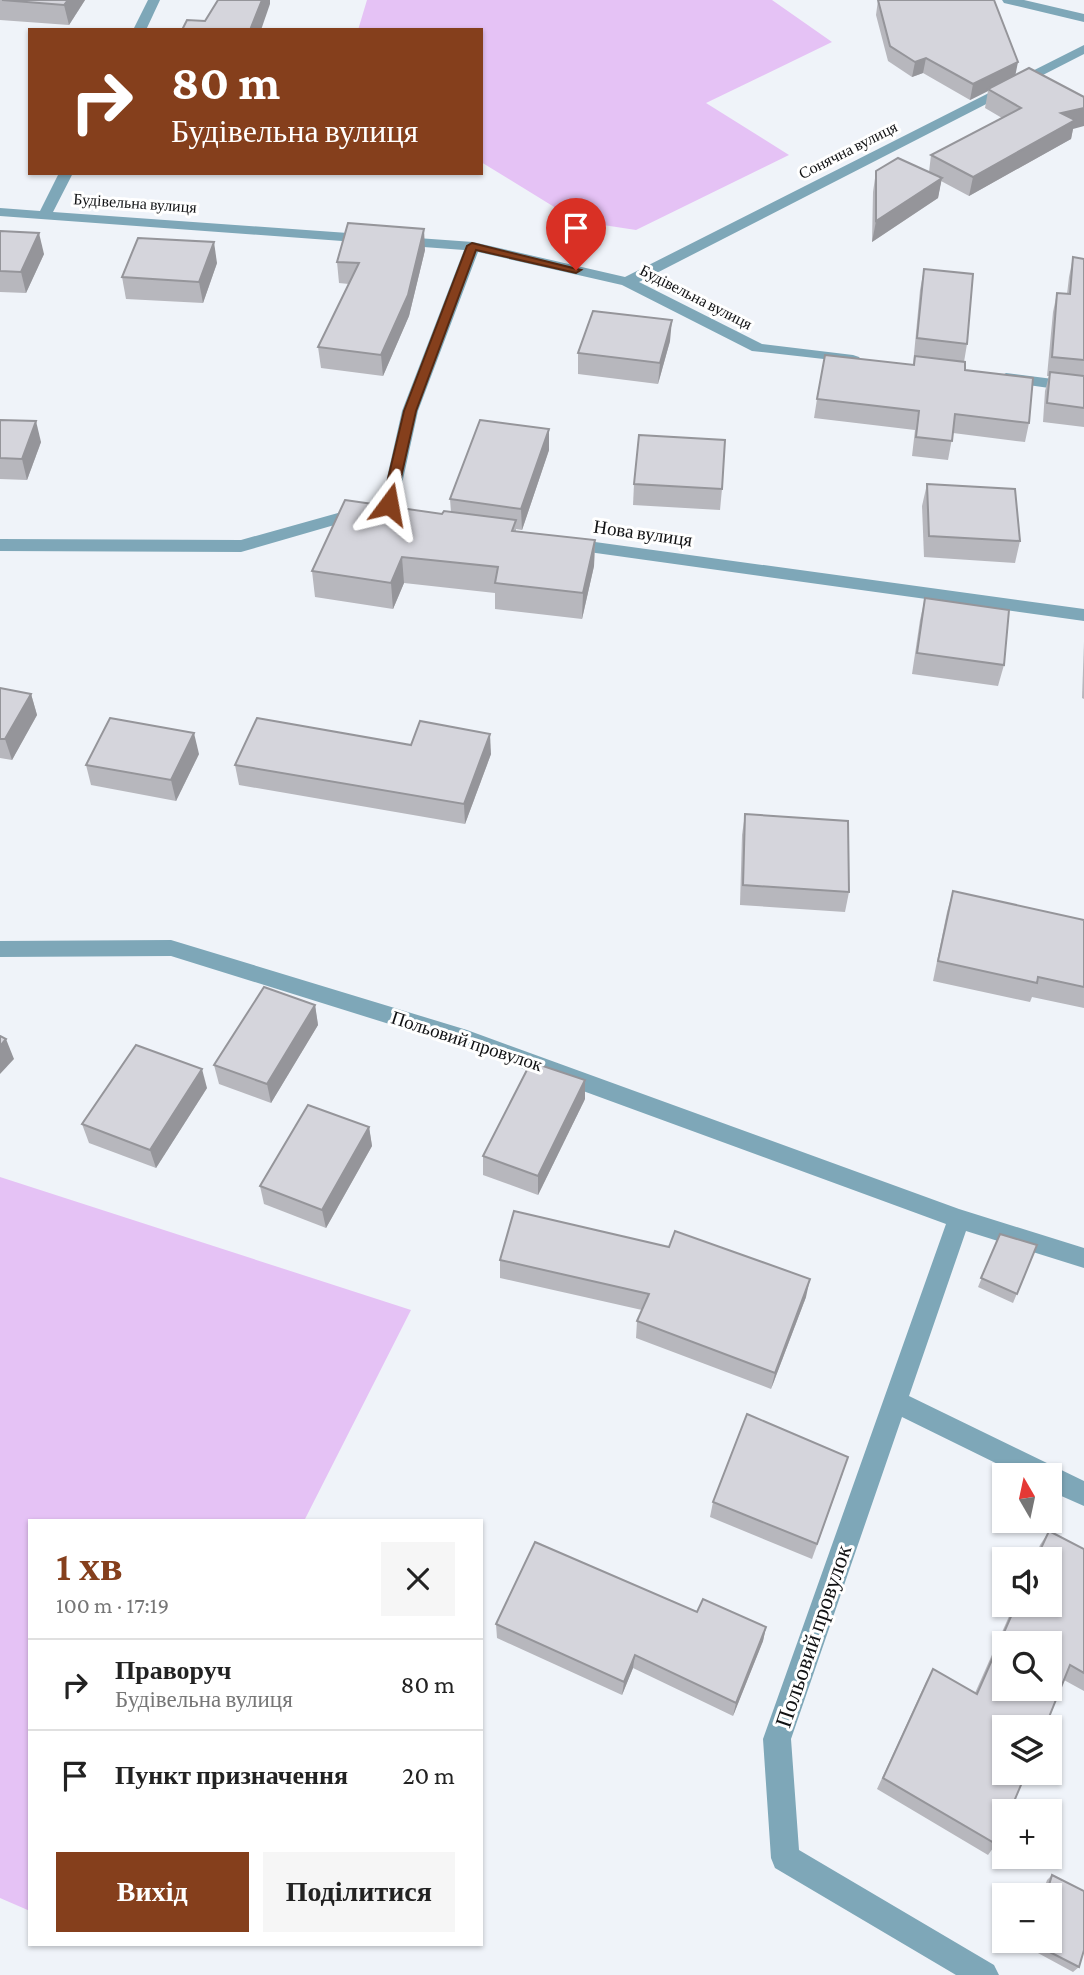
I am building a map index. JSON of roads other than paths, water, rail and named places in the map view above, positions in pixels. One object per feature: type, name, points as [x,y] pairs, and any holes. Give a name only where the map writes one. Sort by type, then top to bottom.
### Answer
[{"type":"street","points":[[140,28],[154,0]]},
{"type":"street","points":[[1009,0],[1084,18]]},
{"type":"street","name":"Сонячна вулиця","points":[[627,282],[1084,49]]},
{"type":"street","points":[[45,214],[65,175]]},
{"type":"street","name":"Будівельна вулиця","points":[[0,212],[472,246],[627,282],[758,348],[867,362]]},
{"type":"street","points":[[389,504],[410,411],[472,246]]},
{"type":"street","points":[[989,376],[1084,388]]},
{"type":"street","points":[[389,504],[414,524],[428,526]]},
{"type":"street","points":[[0,545],[241,546],[389,504]]},
{"type":"street","name":"Нова вулиця","points":[[552,542],[1084,615]]},
{"type":"street","name":"Польовий провулок","points":[[0,949],[171,948],[467,1039],[959,1219],[1084,1258]]},
{"type":"street","name":"Польовий провулок","points":[[959,1219],[777,1739],[785,1858],[984,1975]]},
{"type":"street","points":[[895,1401],[1021,1463]]},
{"type":"street","points":[[1062,1484],[1084,1494]]}]
